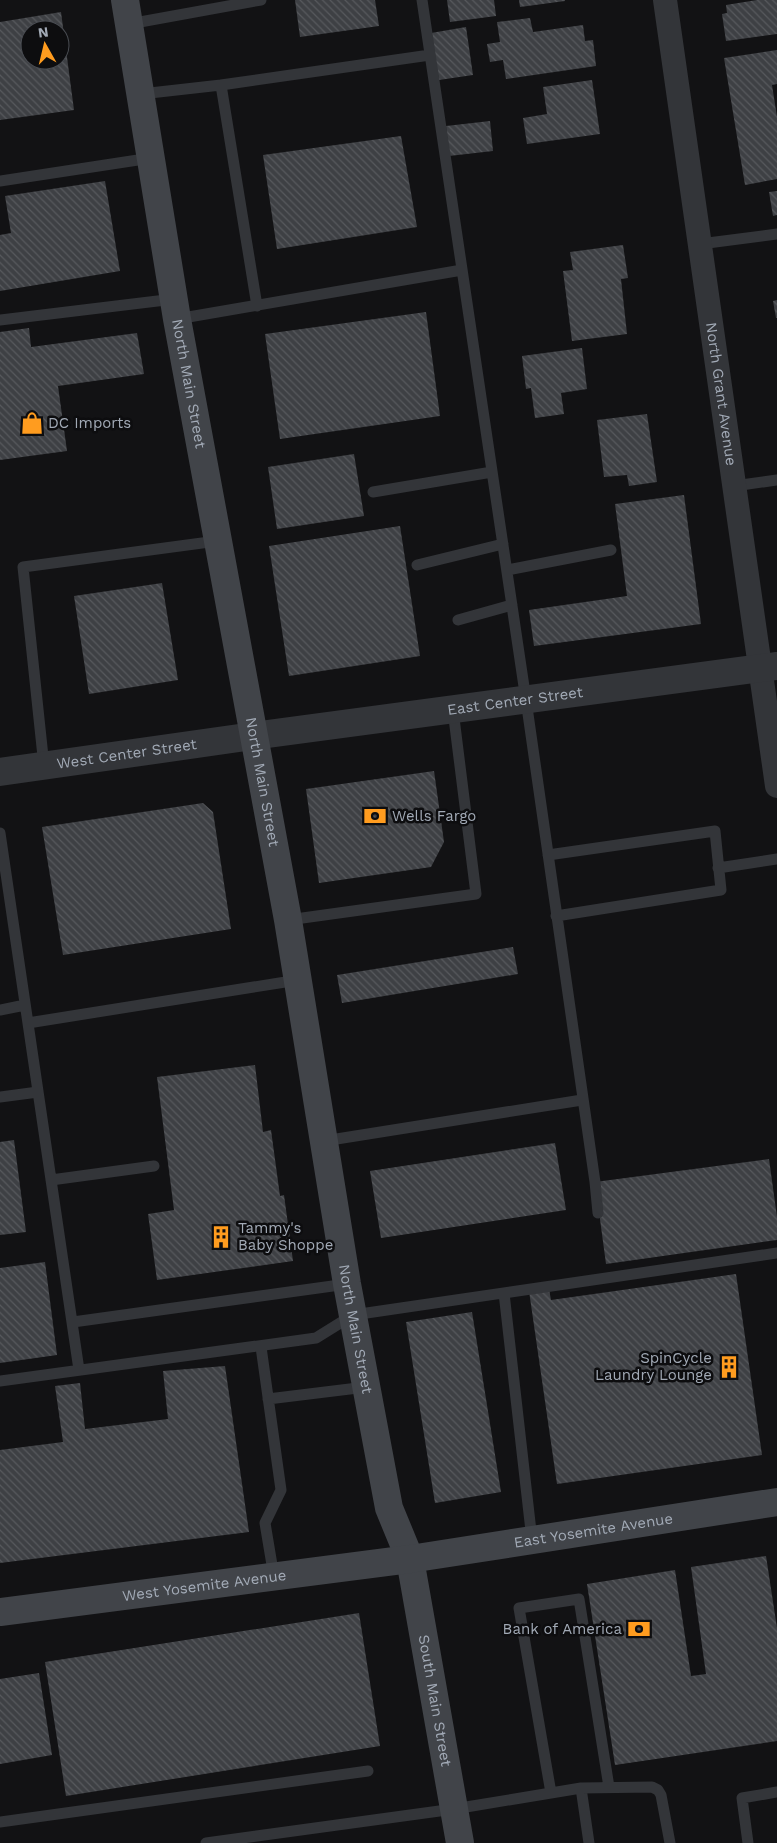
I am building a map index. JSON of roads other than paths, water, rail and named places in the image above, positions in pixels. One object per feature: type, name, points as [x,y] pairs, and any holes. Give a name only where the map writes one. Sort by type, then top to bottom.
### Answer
[{"type":"main road","name":"North Main Street","points":[[127,12],[142,94],[175,309],[288,920],[346,1284],[388,1508],[410,1559]]},
{"type":"main road","name":"East Yosemite Avenue","points":[[410,1559],[777,1502]]},
{"type":"main road","name":"West Yosemite Avenue","points":[[0,1612],[410,1559]]},
{"type":"main road","name":"South Main Street","points":[[410,1559],[460,1843]]},
{"type":"street","name":"North Grant Avenue","points":[[665,0],[734,486],[769,667],[777,786]]},
{"type":"street","name":"East Center Street","points":[[253,736],[769,667]]},
{"type":"street","name":"West Center Street","points":[[0,772],[253,736]]},
{"type":"lane","points":[[127,12],[261,0]]},
{"type":"lane","points":[[422,0],[526,700],[598,1213]]},
{"type":"lane","points":[[142,94],[220,85],[430,55]]},
{"type":"lane","points":[[220,85],[257,306]]},
{"type":"lane","points":[[0,181],[152,158]]},
{"type":"lane","points":[[700,244],[777,234]]},
{"type":"lane","points":[[0,320],[257,306],[462,270]]},
{"type":"lane","points":[[373,492],[492,472]]},
{"type":"lane","points":[[734,486],[777,480]]},
{"type":"lane","points":[[44,766],[23,567],[217,541]]},
{"type":"lane","points":[[417,566],[503,544]]},
{"type":"lane","points":[[507,570],[611,550]]},
{"type":"lane","points":[[458,620],[512,605]]},
{"type":"lane","points":[[288,920],[476,894],[453,710]]},
{"type":"lane","points":[[548,855],[715,831],[720,890],[556,916]]},
{"type":"lane","points":[[0,833],[79,1370]]},
{"type":"lane","points":[[718,868],[777,859]]},
{"type":"lane","points":[[28,1023],[298,980]]},
{"type":"lane","points":[[0,1010],[25,1005]]},
{"type":"lane","points":[[0,1098],[38,1092]]},
{"type":"lane","points":[[324,1141],[582,1100]]},
{"type":"lane","points":[[51,1180],[154,1166]]},
{"type":"lane","points":[[0,1381],[261,1347],[316,1338],[352,1315],[777,1253]]},
{"type":"lane","points":[[72,1322],[346,1284]]},
{"type":"lane","points":[[504,1293],[532,1540]]},
{"type":"lane","points":[[261,1347],[281,1490],[265,1523],[274,1578]]},
{"type":"lane","points":[[268,1399],[366,1387]]},
{"type":"lane","points":[[550,1793],[520,1608],[579,1599],[609,1787]]},
{"type":"lane","points":[[0,1822],[368,1771]]},
{"type":"lane","points":[[206,1843],[454,1809],[581,1788],[609,1787],[652,1787],[658,1790],[663,1802],[670,1843]]},
{"type":"lane","points":[[581,1788],[589,1843]]},
{"type":"lane","points":[[748,1843],[742,1798],[777,1792]]},
{"type":"place","name":"DC Imports","points":[[32,423]]},
{"type":"place","name":"Wells Fargo","points":[[375,816]]},
{"type":"place","name":"Tammy's Baby Shoppe","points":[[221,1237]]},
{"type":"place","name":"SpinCycle Laundry Lounge","points":[[729,1367]]},
{"type":"place","name":"Bank of America","points":[[639,1629]]}]
